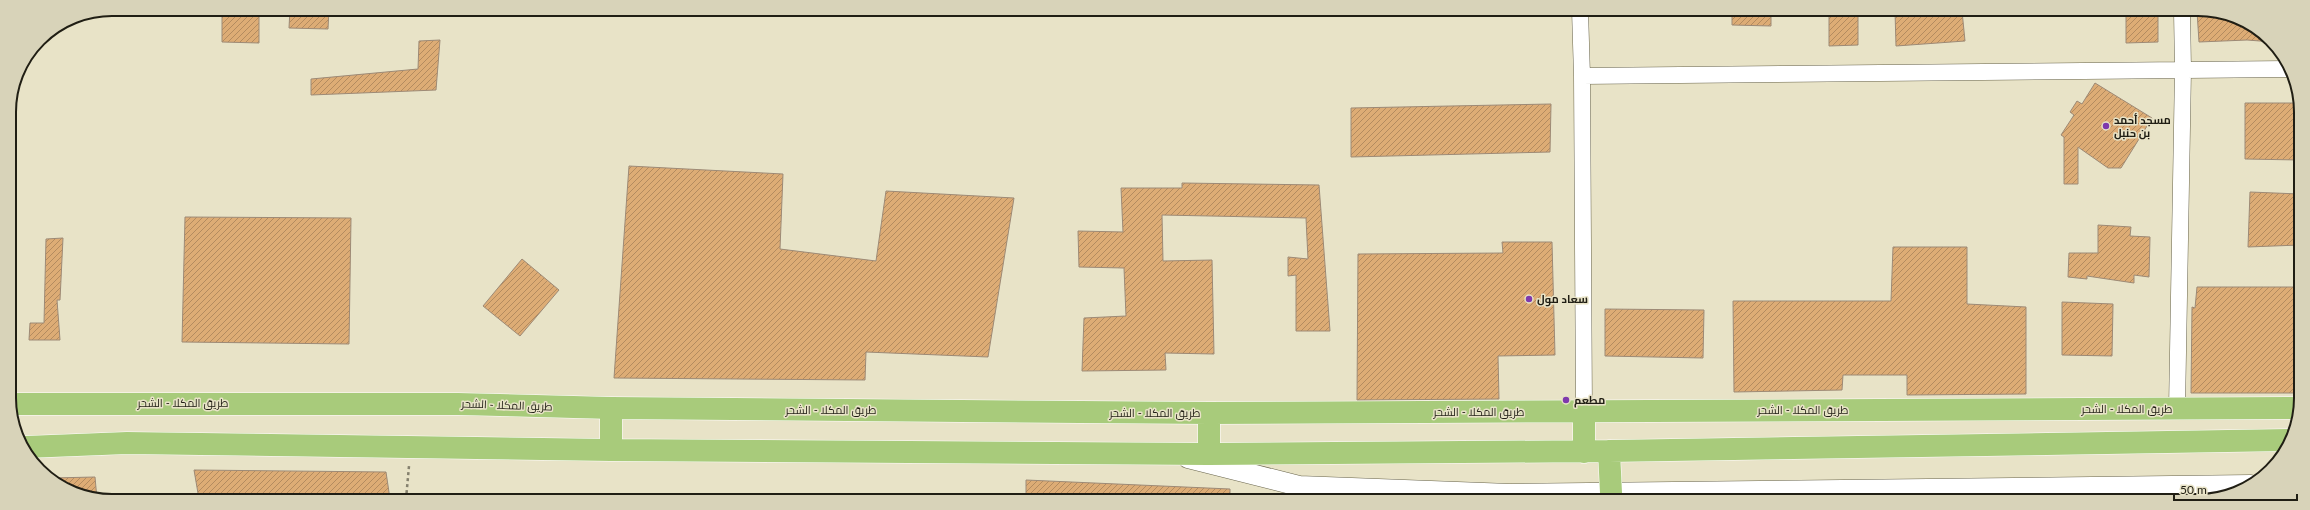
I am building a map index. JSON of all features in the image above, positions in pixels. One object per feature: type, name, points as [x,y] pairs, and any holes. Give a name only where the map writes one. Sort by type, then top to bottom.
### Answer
[{"type":"highway","name":"طريق المكلا - الشحر","points":[[16,404],[458,404],[611,408],[1209,413],[2293,408]]},
{"type":"highway","points":[[611,408],[611,450]]},
{"type":"highway","points":[[1584,412],[1584,452]]},
{"type":"highway","points":[[1208,454],[1209,413]]},
{"type":"highway","points":[[30,447],[127,443],[611,450],[1208,454],[1584,452],[2284,440]]},
{"type":"highway","points":[[1609,451],[1611,493]]},
{"type":"street","points":[[1580,16],[1582,76],[1584,412]]},
{"type":"street","points":[[2177,409],[2183,70],[2182,16]]},
{"type":"street","points":[[1582,76],[2283,68]]},
{"type":"street","points":[[1171,454],[1300,486],[1510,494],[2238,485]]},
{"type":"path","points":[[406,494],[411,447]]},
{"type":"building","points":[[222,16],[259,16],[259,43],[222,42]]},
{"type":"building","points":[[290,16],[329,16],[328,29],[289,28]]},
{"type":"building","points":[[1732,16],[1771,16],[1771,26],[1732,25]]},
{"type":"building","points":[[1829,16],[1858,16],[1858,45],[1829,46]]},
{"type":"building","points":[[1895,16],[1962,16],[1965,41],[1896,46]]},
{"type":"building","points":[[2126,16],[2158,16],[2158,42],[2126,43]]},
{"type":"building","points":[[2197,16],[2223,19],[2235,23],[2263,41],[2247,40],[2199,42]]},
{"type":"building","points":[[440,40],[436,90],[311,95],[311,79],[418,69],[419,41]]},
{"type":"building","name":"مسجد أحمد بن حنبل","points":[[2095,83],[2152,118],[2121,168],[2108,168],[2078,147],[2078,184],[2064,184],[2064,137],[2061,135],[2074,115],[2070,112],[2077,101],[2082,104]]},
{"type":"building","points":[[2245,103],[2294,103],[2294,160],[2245,159]]},
{"type":"building","points":[[1551,104],[1550,152],[1351,157],[1351,108]]},
{"type":"building","points":[[629,166],[783,174],[780,249],[876,261],[886,191],[1014,198],[988,357],[866,352],[865,380],[614,378]]},
{"type":"building","points":[[1182,183],[1319,185],[1330,331],[1296,331],[1296,275],[1288,276],[1288,257],[1308,259],[1306,218],[1162,215],[1163,261],[1212,260],[1214,354],[1165,353],[1166,370],[1082,371],[1084,318],[1126,316],[1124,268],[1079,267],[1078,231],[1123,232],[1121,188],[1182,188]]},
{"type":"building","points":[[2250,192],[2294,194],[2294,245],[2248,247]]},
{"type":"building","points":[[185,217],[351,218],[349,344],[182,342]]},
{"type":"building","points":[[2098,225],[2131,227],[2130,236],[2150,237],[2149,277],[2134,275],[2134,283],[2087,276],[2087,279],[2068,277],[2069,253],[2098,253]]},
{"type":"building","points":[[63,238],[60,300],[57,300],[60,340],[29,340],[30,323],[44,323],[46,239]]},
{"type":"building","points":[[1502,242],[1552,242],[1555,355],[1498,356],[1499,399],[1357,400],[1358,254],[1503,253]]},
{"type":"building","points":[[1893,247],[1967,247],[1967,304],[2026,307],[2026,394],[1907,395],[1907,375],[1843,375],[1842,390],[1734,392],[1733,301],[1891,301]]},
{"type":"building","points":[[522,259],[559,290],[520,336],[483,306]]},
{"type":"building","points":[[2197,287],[2294,287],[2294,393],[2191,393],[2192,307],[2195,308]]},
{"type":"building","points":[[2062,302],[2113,304],[2112,356],[2062,355]]},
{"type":"building","points":[[1605,309],[1704,310],[1703,358],[1605,356]]},
{"type":"building","points":[[194,470],[386,472],[389,494],[198,494]]},
{"type":"building","points":[[95,477],[96,493],[81,489],[59,478]]},
{"type":"building","points":[[1026,480],[1230,489],[1230,494],[1026,494]]},
{"type":"place","name":"مسجد أحمد بن حنبل","points":[[2106,126]]},
{"type":"place","name":"سعاد مول","points":[[1529,299]]},
{"type":"place","name":"مطعم","points":[[1566,400]]}]
